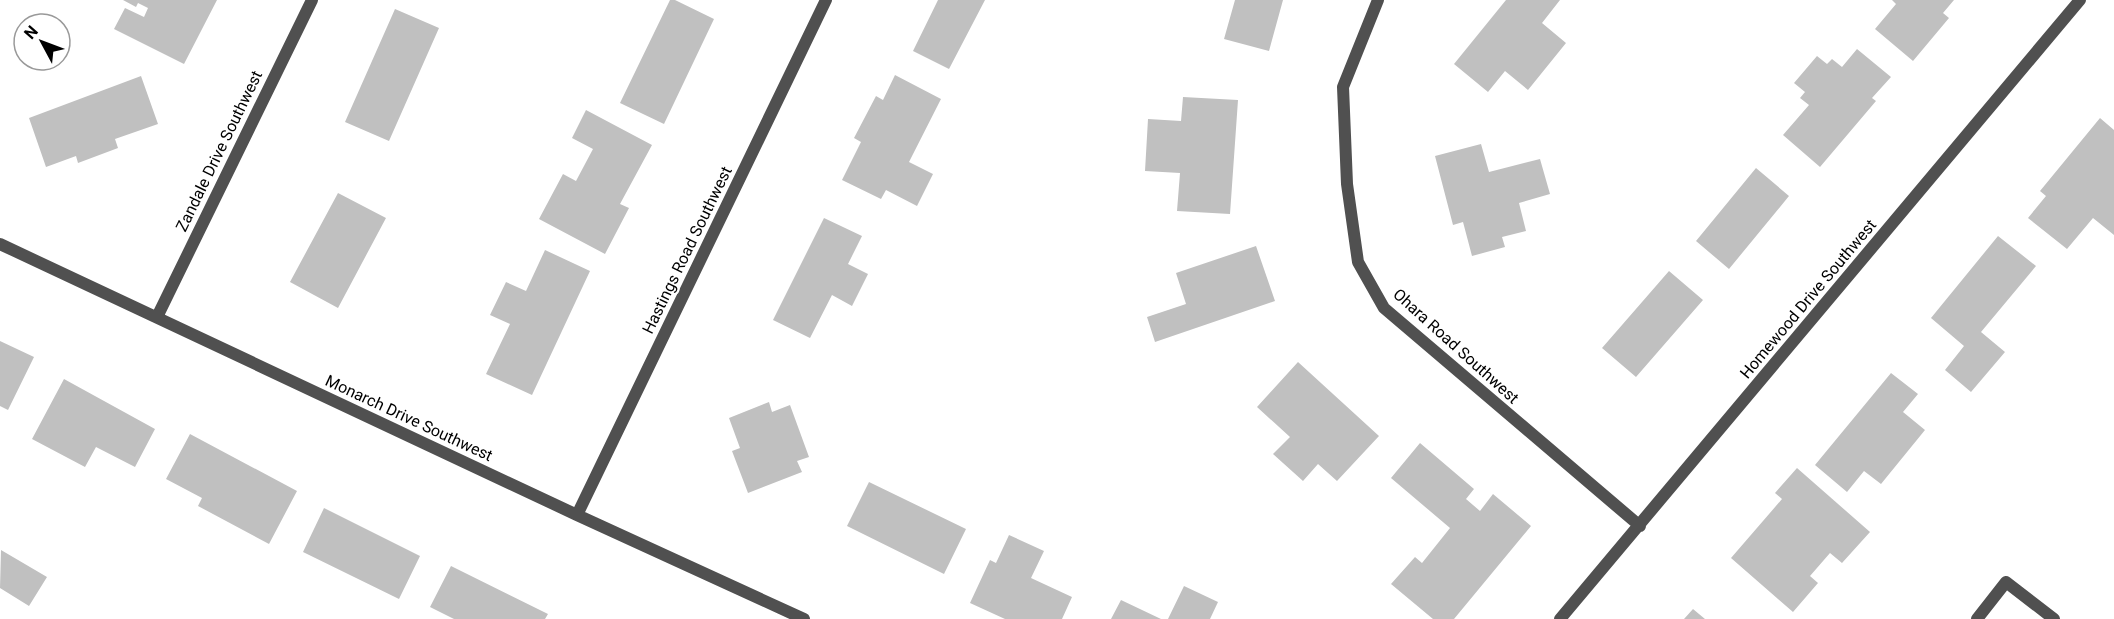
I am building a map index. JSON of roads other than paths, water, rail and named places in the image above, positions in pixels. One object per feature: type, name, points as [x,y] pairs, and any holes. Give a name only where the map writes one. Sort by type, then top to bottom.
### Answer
[{"type":"street","name":"Zandale Drive Southwest","points":[[157,317],[312,0]]},
{"type":"street","name":"Hastings Road Southwest","points":[[577,515],[825,0]]},
{"type":"street","name":"Ohara Road Southwest","points":[[1378,0],[1343,87],[1347,184],[1358,262],[1384,308],[1640,526]]},
{"type":"street","name":"Homewood Drive Southwest","points":[[1560,619],[2080,0]]},
{"type":"street","name":"Monarch Drive Southwest","points":[[0,244],[804,619]]},
{"type":"street","points":[[1977,619],[2006,582],[2055,619]]}]
